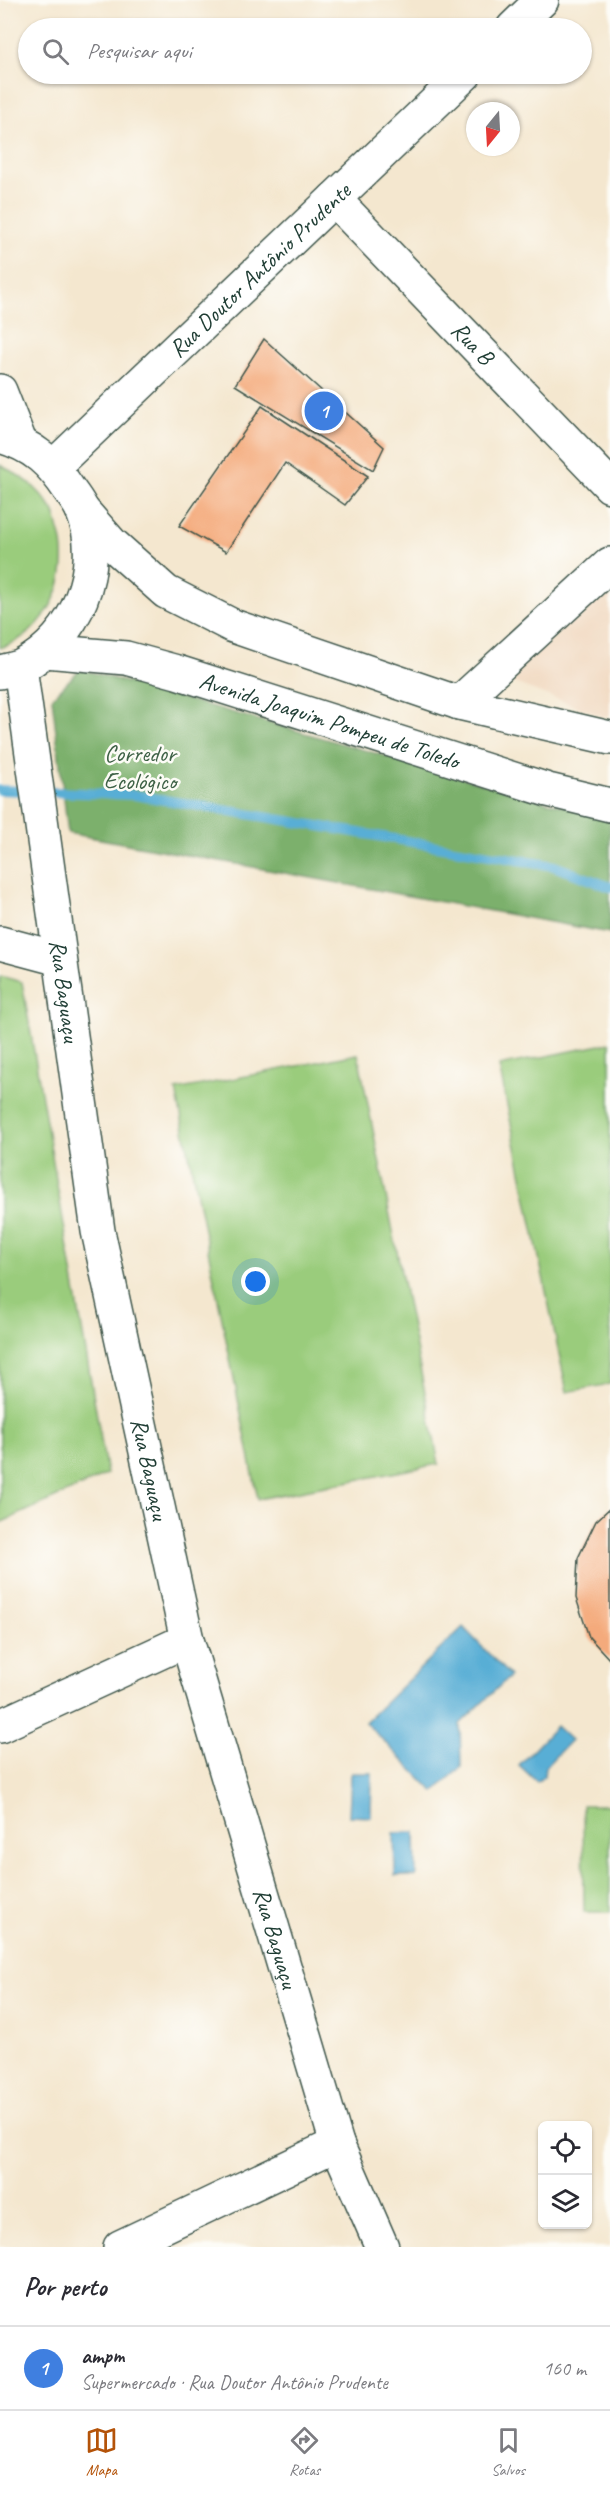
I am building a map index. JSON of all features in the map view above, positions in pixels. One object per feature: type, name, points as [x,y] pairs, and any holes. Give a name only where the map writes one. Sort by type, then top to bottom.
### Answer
[{"type":"street","points":[[523,18],[542,0]]},
{"type":"street","name":"Rua Doutor Antônio Prudente","points":[[54,466],[455,84]]},
{"type":"street","name":"Rua B","points":[[334,199],[610,486]]},
{"type":"street","points":[[0,391],[10,439],[54,466],[82,510],[111,543],[166,592],[233,626],[459,703],[610,738]]},
{"type":"street","points":[[22,663],[71,622],[87,586],[90,548],[82,510]]},
{"type":"street","points":[[459,703],[610,564]]},
{"type":"street","name":"Avenida Joaquim Pompeu de Toledo","points":[[22,663],[136,660],[527,783],[610,805]]},
{"type":"street","name":"Rua Baguaçu","points":[[22,663],[47,869],[98,1231],[188,1640],[337,2144],[382,2247]]},
{"type":"street","points":[[0,943],[60,959]]},
{"type":"street","points":[[0,1726],[188,1640]]},
{"type":"street","points":[[120,2247],[337,2144]]},
{"type":"shaded area","points":[[610,585],[610,715],[604,717],[507,680]]},
{"type":"green space","points":[[0,465],[29,483],[52,509],[63,548],[63,566],[60,584],[44,616],[32,630],[17,641],[0,648]]},
{"type":"green space","name":"Corredor Ecológico","points":[[80,669],[547,802],[610,817],[610,933],[68,833],[52,698]]},
{"type":"green space","points":[[0,976],[22,982],[107,1474],[0,1523]]},
{"type":"green space","points":[[610,1043],[610,1384],[567,1392],[499,1066]]},
{"type":"green space","points":[[358,1054],[439,1464],[258,1499],[176,1090]]},
{"type":"green space","points":[[583,1805],[610,1805],[610,1912],[584,1912]]},
{"type":"water","points":[[463,1627],[510,1676],[460,1724],[461,1767],[434,1792],[365,1722]]},
{"type":"water","points":[[556,1726],[571,1740],[545,1767],[544,1776],[537,1782],[519,1765]]},
{"type":"water","points":[[351,1773],[372,1773],[371,1817],[349,1816]]},
{"type":"water","points":[[415,1832],[416,1876],[395,1876],[394,1833]]},
{"type":"building","points":[[264,339],[384,447],[373,470],[235,385]]},
{"type":"building","points":[[262,406],[368,476],[345,505],[285,463],[226,552],[179,526]]},
{"type":"building","points":[[610,1508],[610,1660],[589,1637],[576,1598],[578,1558],[596,1521]]},
{"type":"waterway","points":[[0,790],[135,795],[554,866],[610,887]]},
{"type":"place","name":"ampm","points":[[324,411]]}]
